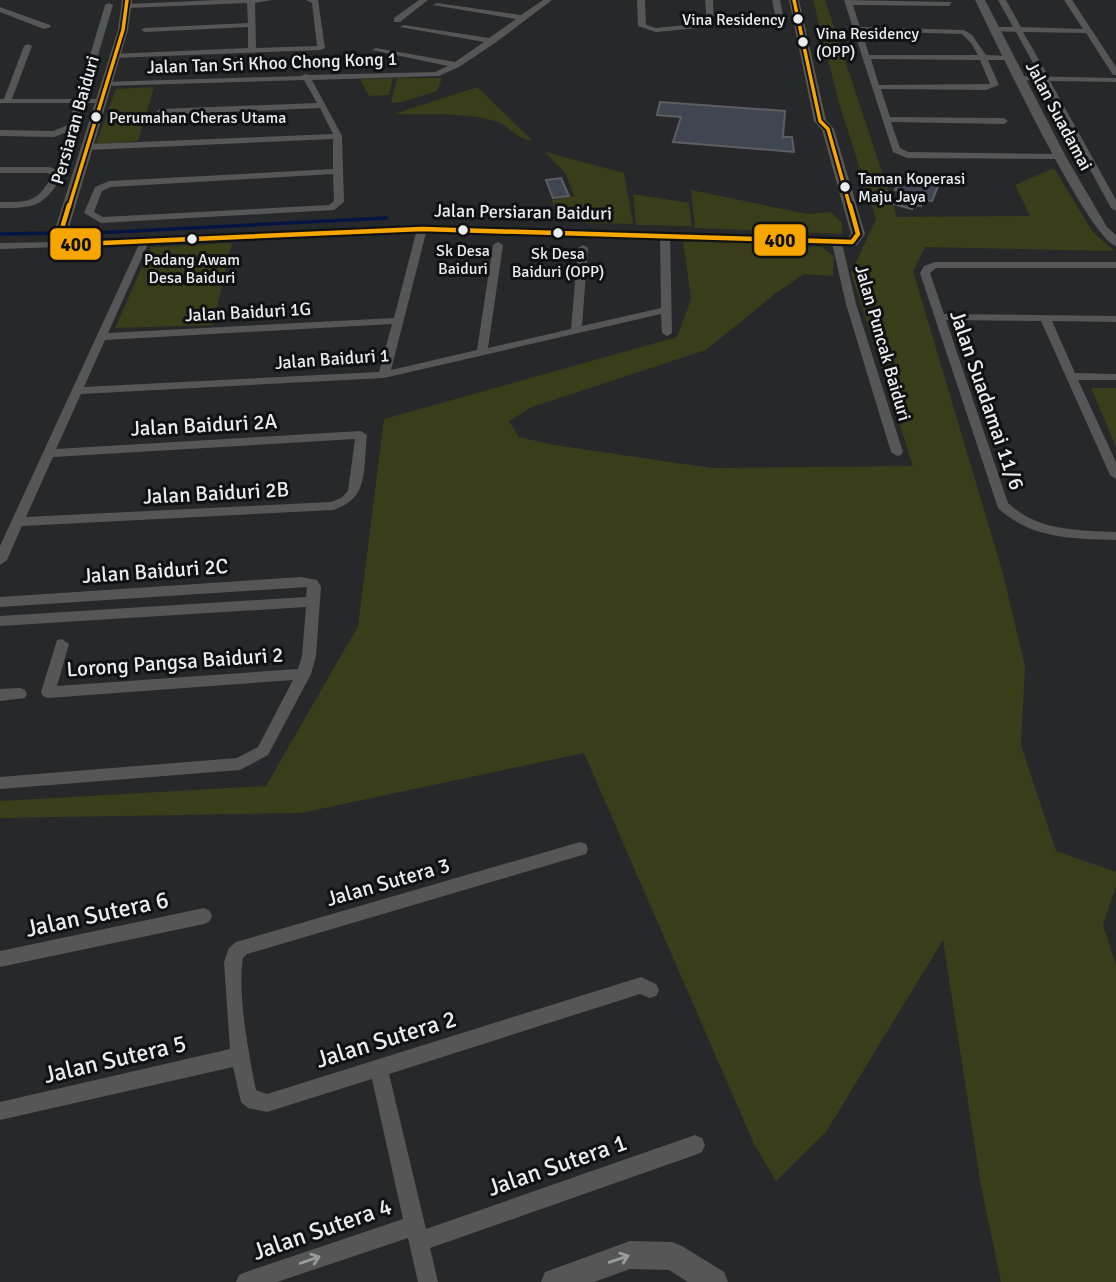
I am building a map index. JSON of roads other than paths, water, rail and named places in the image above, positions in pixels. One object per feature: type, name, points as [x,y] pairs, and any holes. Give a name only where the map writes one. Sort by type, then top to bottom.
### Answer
[{"type":"street","points":[[127,3],[268,0]]},
{"type":"street","points":[[113,56],[321,48],[315,2],[310,0]]},
{"type":"street","points":[[397,20],[424,0]]},
{"type":"street","points":[[376,50],[456,65],[548,0]]},
{"type":"street","points":[[641,0],[642,26],[648,29],[772,19],[779,16],[776,0]]},
{"type":"street","points":[[709,0],[712,25]]},
{"type":"street","points":[[794,0],[820,121],[828,129],[833,121],[804,0]]},
{"type":"street","name":"Jalan Suadamai","points":[[980,0],[1060,157],[1102,229],[1116,242]]},
{"type":"street","points":[[1002,0],[1116,208]]},
{"type":"street","points":[[1068,0],[1116,73]]},
{"type":"street","points":[[251,1],[252,51]]},
{"type":"street","points":[[949,4],[848,2],[896,150],[907,155],[1060,157]]},
{"type":"street","name":"Persiaran Baiduri","points":[[60,236],[89,147],[127,3]]},
{"type":"street","points":[[0,134],[54,134],[72,127],[110,5]]},
{"type":"street","points":[[437,5],[524,18]]},
{"type":"street","points":[[0,9],[47,27]]},
{"type":"street","points":[[145,30],[251,25]]},
{"type":"street","points":[[404,27],[492,41]]},
{"type":"street","points":[[857,29],[955,30],[969,35],[995,85],[986,88],[875,87]]},
{"type":"street","points":[[995,29],[1089,31]]},
{"type":"street","points":[[28,46],[4,101],[100,101]]},
{"type":"street","points":[[1103,54],[1116,54]]},
{"type":"street","points":[[866,57],[1009,58]]},
{"type":"street","name":"Jalan Tan Sri Khoo Chong Kong 1","points":[[105,84],[441,72],[456,65]]},
{"type":"street","points":[[1020,78],[1043,75],[1116,80]]},
{"type":"street","points":[[305,76],[338,136],[339,202],[331,208],[102,220],[89,213],[98,188],[108,184],[338,171]]},
{"type":"street","points":[[160,112],[323,105]]},
{"type":"street","points":[[886,119],[1004,121]]},
{"type":"street","name":"Jalan Persiaran Baiduri","points":[[60,236],[144,242],[422,229],[852,242],[858,234],[828,129]]},
{"type":"street","points":[[89,147],[338,136]]},
{"type":"street","points":[[0,170],[55,172],[57,176],[46,197],[37,203],[0,205]]},
{"type":"street","points":[[1105,190],[1116,190]]},
{"type":"street","points":[[384,375],[422,229]]},
{"type":"street","points":[[665,235],[667,332]]},
{"type":"street","points":[[0,246],[60,236]]},
{"type":"street","points":[[0,560],[144,242]]},
{"type":"street","name":"Jalan Puncak Baiduri","points":[[837,243],[851,304],[897,452]]},
{"type":"street","points":[[482,353],[498,245]]},
{"type":"street","points":[[576,331],[583,248]]},
{"type":"street","name":"Jalan Suadamai 11/6","points":[[1116,265],[935,265],[925,273],[1002,505],[1014,518],[1036,529],[1116,536]]},
{"type":"street","name":"Jalan Baiduri 1","points":[[77,391],[384,375],[667,310]]},
{"type":"street","points":[[939,317],[1116,319]]},
{"type":"street","points":[[1045,318],[1112,457],[1116,475]]},
{"type":"street","name":"Jalan Baiduri 1G","points":[[101,337],[396,321]]},
{"type":"street","points":[[1071,376],[1116,377]]},
{"type":"street","name":"Jalan Baiduri 2A","points":[[49,453],[361,435]]},
{"type":"street","name":"Jalan Baiduri 2B","points":[[18,522],[333,506],[345,501],[354,492],[361,435]]},
{"type":"street","name":"Jalan Baiduri 2C","points":[[0,602],[312,583],[314,587],[311,602]]},
{"type":"street","points":[[0,621],[311,602],[309,656],[304,674],[263,751],[240,764],[0,783]]},
{"type":"street","name":"Lorong Pangsa Baiduri 2","points":[[62,644],[48,692],[304,674]]},
{"type":"street","points":[[0,695],[20,694]]},
{"type":"street","name":"Jalan Sutera 3","points":[[233,980],[235,954],[242,948],[580,849]]},
{"type":"street","name":"Jalan Sutera 6","points":[[0,959],[204,916]]},
{"type":"street","name":"Jalan Sutera 2","points":[[233,980],[240,1056],[248,1095],[256,1101],[267,1102],[641,985],[650,990]]},
{"type":"street","name":"Jalan Sutera 5","points":[[0,1111],[240,1056]]},
{"type":"street","points":[[378,1067],[424,1234],[428,1282]]},
{"type":"street","name":"Jalan Sutera 1","points":[[424,1234],[695,1145]]},
{"type":"street","name":"Jalan Sutera 4","points":[[246,1282],[424,1234]]},
{"type":"street","points":[[555,1282],[630,1255],[672,1256],[714,1282]]},
{"type":"waterway","points":[[0,234],[114,232],[387,218]]},
{"type":"place","name":"Vina Residency","points":[[798,19]]},
{"type":"place","name":"Vina Residency (OPP)","points":[[803,42]]},
{"type":"place","name":"Perumahan Cheras Utama","points":[[96,117]]},
{"type":"place","name":"Taman Koperasi Maju Jaya","points":[[845,187]]},
{"type":"place","name":"Sk Desa Baiduri","points":[[463,230]]},
{"type":"place","name":"Sk Desa Baiduri (OPP)","points":[[558,233]]},
{"type":"place","name":"Padang Awam Desa Baiduri","points":[[192,239]]}]
